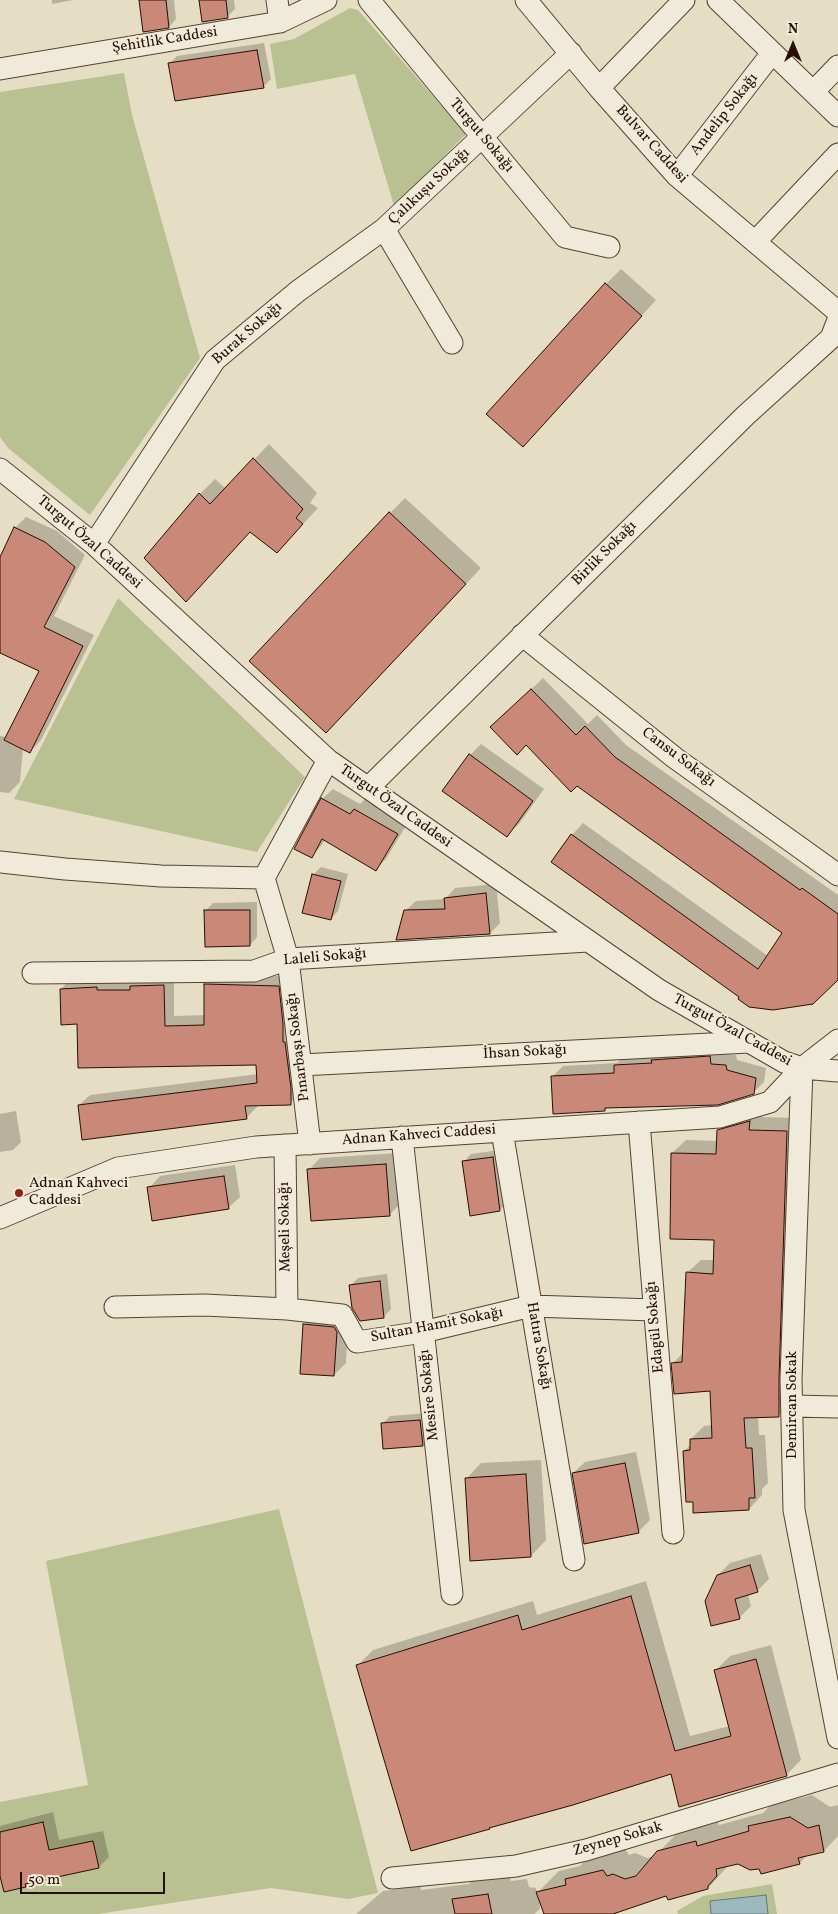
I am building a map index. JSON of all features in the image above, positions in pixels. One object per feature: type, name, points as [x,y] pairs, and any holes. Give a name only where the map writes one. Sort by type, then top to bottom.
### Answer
[{"type":"street","points":[[276,0],[280,22]]},
{"type":"street","name":"Şehitlik Caddesi","points":[[0,69],[280,22],[326,0]]},
{"type":"street","name":"Turgut Sokağı","points":[[369,0],[565,237],[609,247]]},
{"type":"street","name":"Bulvar Caddesi","points":[[526,0],[599,88],[677,176],[838,312]]},
{"type":"street","points":[[599,88],[684,0]]},
{"type":"street","points":[[718,0],[838,116]]},
{"type":"street","name":"Çalıkuşu Sokağı","points":[[452,343],[384,229],[483,138],[571,53]]},
{"type":"street","name":"Andelip Sokağı","points":[[677,176],[772,53]]},
{"type":"street","points":[[813,92],[838,66]]},
{"type":"street","points":[[755,242],[838,154]]},
{"type":"street","name":"Burak Sokağı","points":[[94,544],[215,360],[298,291],[384,229]]},
{"type":"street","name":"Birlik Sokağı","points":[[368,788],[746,415],[831,338],[838,320]]},
{"type":"street","name":"Turgut Özal Caddesi","points":[[0,469],[94,544],[328,760],[659,990],[784,1062],[802,1068],[838,1071]]},
{"type":"street","name":"Cansu Sokağı","points":[[522,635],[675,758],[838,874]]},
{"type":"street","points":[[0,862],[161,876],[264,878],[328,760]]},
{"type":"street","name":"Pınarbaşı Sokağı","points":[[264,878],[288,959],[310,1144]]},
{"type":"street","name":"Laleli Sokağı","points":[[33,973],[254,971],[288,959],[588,941]]},
{"type":"street","name":"Adnan Kahveci Caddesi","points":[[0,1218],[118,1168],[256,1147],[720,1117],[770,1102],[802,1068],[838,1040]]},
{"type":"street","name":"İhsan Sokağı","points":[[301,1065],[749,1042]]},
{"type":"street","name":"Demircan Sokak","points":[[802,1068],[792,1369],[794,1510],[838,1738]]},
{"type":"street","name":"Edagül Sokağı","points":[[638,1122],[673,1533]]},
{"type":"street","name":"Hatıra Sokağı","points":[[502,1131],[574,1560]]},
{"type":"street","name":"Mesire Sokağı","points":[[402,1137],[452,1594]]},
{"type":"street","name":"Meşeli Sokağı","points":[[285,1146],[287,1309]]},
{"type":"street","name":"Sultan Hamit Sokağı","points":[[115,1307],[204,1306],[287,1309],[342,1316],[358,1342],[423,1332],[531,1306],[654,1310]]},
{"type":"street","points":[[792,1406],[838,1408]]},
{"type":"street","name":"Zeynep Sokak","points":[[392,1878],[516,1866],[586,1850],[838,1774]]},
{"type":"green space","points":[[350,8],[358,10],[466,134],[394,206],[355,74],[277,89],[270,44],[294,39]]},
{"type":"green space","points":[[124,73],[132,115],[200,358],[90,515],[8,448],[0,437],[0,92]]},
{"type":"green space","points":[[118,598],[305,777],[257,852],[14,799]]},
{"type":"green space","points":[[279,1509],[378,1893],[348,1899],[271,1888],[98,1914],[0,1914],[0,1802],[88,1785],[46,1561]]},
{"type":"green space","points":[[772,1884],[777,1914],[678,1914],[677,1911],[703,1896]]},
{"type":"water","points":[[766,1895],[768,1914],[711,1914],[710,1901]]},
{"type":"building","points":[[139,0],[166,0],[169,28],[143,32]]},
{"type":"building","points":[[199,0],[226,0],[228,18],[202,22]]},
{"type":"building","points":[[257,50],[264,88],[175,101],[168,63]]},
{"type":"building","points":[[605,283],[642,316],[523,447],[486,414]]},
{"type":"building","points":[[253,458],[303,509],[296,518],[303,524],[277,553],[250,532],[186,602],[144,558],[199,493],[210,504]]},
{"type":"building","points":[[389,512],[466,584],[326,733],[249,661]]},
{"type":"building","points":[[14,527],[45,542],[75,567],[44,627],[83,646],[30,753],[4,740],[39,671],[0,653],[0,557]]},
{"type":"building","points":[[531,689],[576,735],[585,726],[615,757],[800,890],[802,888],[838,914],[838,980],[813,1004],[773,1010],[749,1007],[738,999],[739,997],[551,862],[571,834],[758,969],[782,933],[577,786],[571,792],[526,745],[517,755],[490,727]]},
{"type":"building","points":[[469,754],[533,801],[507,837],[442,791]]},
{"type":"building","points":[[321,798],[350,814],[354,809],[398,834],[376,871],[322,839],[312,858],[294,849]]},
{"type":"building","points":[[312,874],[341,881],[331,920],[302,913]]},
{"type":"building","points":[[486,893],[490,934],[396,940],[404,910],[445,909],[444,898]]},
{"type":"building","points":[[204,910],[250,910],[250,946],[205,947]]},
{"type":"building","points":[[204,984],[279,986],[283,1042],[285,1042],[291,1088],[291,1105],[245,1106],[247,1119],[82,1140],[78,1105],[257,1083],[256,1065],[78,1068],[77,1024],[61,1025],[60,989],[97,987],[97,990],[130,990],[130,986],[164,985],[165,1026],[204,1025]]},
{"type":"building","points":[[710,1056],[711,1064],[726,1065],[727,1070],[756,1078],[754,1094],[718,1105],[605,1108],[605,1111],[553,1114],[551,1076],[614,1073],[614,1065],[652,1063],[651,1060]]},
{"type":"building","points":[[750,1121],[749,1130],[787,1131],[779,1417],[744,1418],[746,1448],[752,1448],[755,1498],[749,1498],[749,1510],[693,1513],[693,1502],[686,1502],[683,1451],[690,1450],[690,1439],[712,1438],[710,1391],[674,1394],[671,1363],[682,1362],[686,1272],[713,1274],[714,1240],[670,1239],[671,1153],[716,1154],[717,1130]]},
{"type":"building","points":[[493,1157],[500,1211],[470,1216],[462,1161]]},
{"type":"building","points":[[386,1164],[390,1216],[311,1221],[307,1169]]},
{"type":"building","points":[[224,1176],[229,1209],[152,1221],[147,1187]]},
{"type":"building","points":[[380,1281],[384,1318],[360,1321],[352,1308],[349,1285]]},
{"type":"building","points":[[303,1324],[334,1327],[337,1332],[334,1376],[300,1374]]},
{"type":"building","points":[[420,1420],[423,1446],[383,1449],[381,1423]]},
{"type":"building","points":[[625,1463],[639,1533],[584,1544],[572,1473]]},
{"type":"building","points":[[526,1474],[531,1557],[470,1561],[465,1478]]},
{"type":"building","points":[[750,1565],[758,1592],[735,1599],[740,1619],[711,1626],[705,1601],[717,1575]]},
{"type":"building","points":[[631,1596],[675,1751],[731,1736],[714,1670],[756,1659],[787,1776],[679,1807],[671,1774],[573,1805],[411,1851],[356,1665],[518,1615],[522,1630]]},
{"type":"building","points":[[790,1817],[808,1828],[819,1825],[824,1852],[798,1858],[800,1864],[761,1874],[759,1869],[750,1870],[738,1864],[716,1869],[717,1876],[708,1886],[708,1889],[668,1900],[666,1896],[613,1914],[544,1914],[536,1892],[566,1885],[565,1879],[603,1870],[607,1876],[613,1874],[625,1879],[636,1876],[657,1851],[696,1841],[697,1846],[749,1831],[748,1826]]},
{"type":"building","points":[[43,1822],[49,1850],[93,1841],[99,1868],[25,1884],[26,1887],[4,1892],[0,1876],[0,1832]]},
{"type":"building","points":[[488,1894],[492,1914],[455,1914],[452,1899]]},
{"type":"place","name":"Adnan Kahveci Caddesi","points":[[19,1193]]}]
